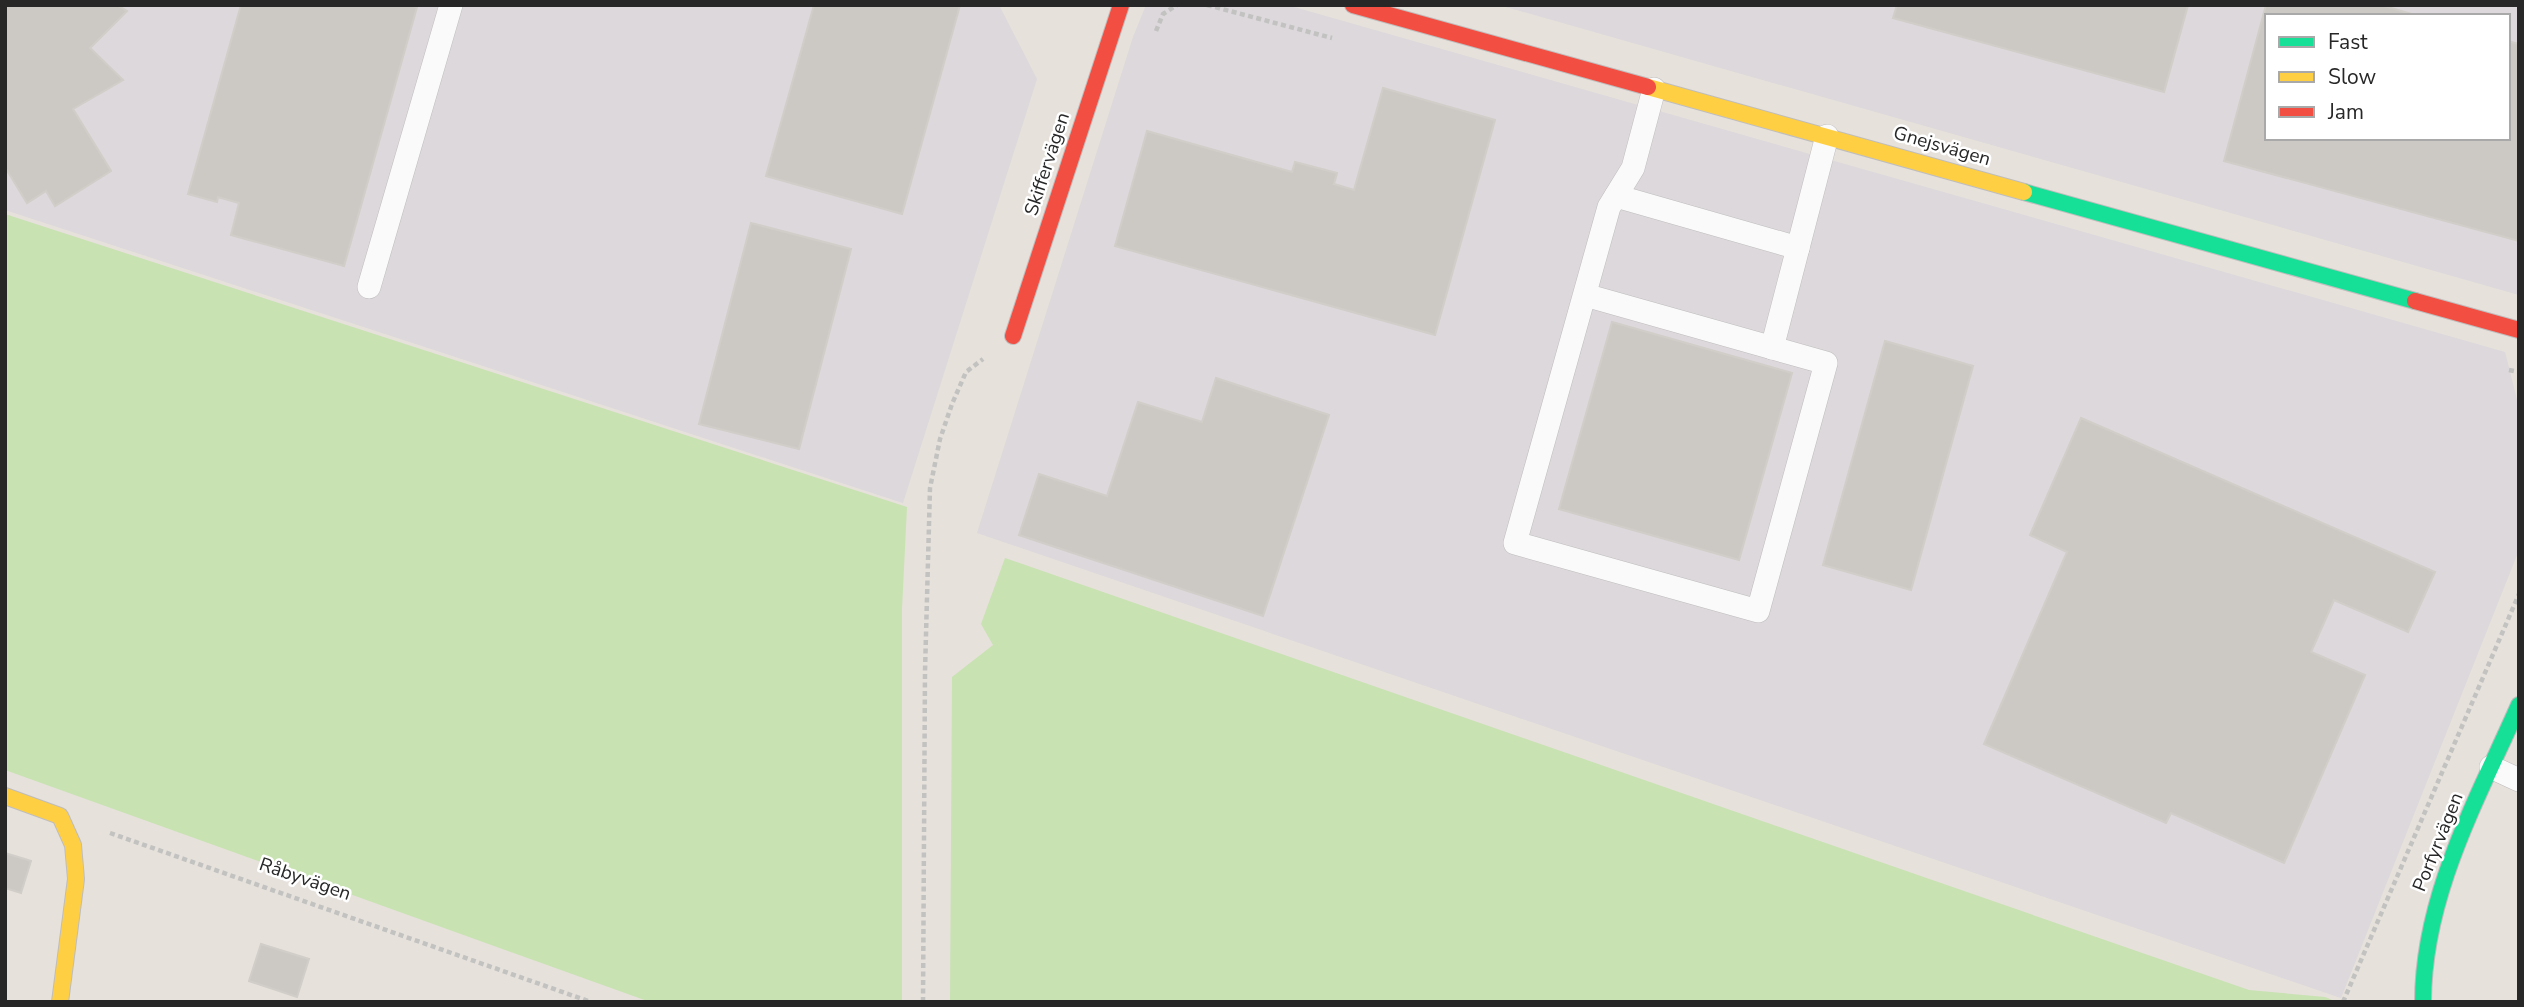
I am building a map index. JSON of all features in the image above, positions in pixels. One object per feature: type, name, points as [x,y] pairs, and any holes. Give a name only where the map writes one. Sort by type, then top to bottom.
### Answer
[{"type":"street","name":"Skiffervägen","points":[[1013,336],[1121,5]]},
{"type":"street","name":"Gnejsvägen","points":[[1353,5],[2519,330]]},
{"type":"street","name":"Porfyrvägen","points":[[2423,1002],[2423,958],[2433,909],[2456,849],[2519,705]]},
{"type":"street","points":[[5,796],[60,816],[72,845],[76,879],[60,1002]]},
{"type":"lane","points":[[369,287],[451,5]]},
{"type":"lane","points":[[1585,295],[1826,363],[1758,611],[1515,543],[1609,207],[1633,168],[1654,89]]},
{"type":"lane","points":[[1772,348],[1827,136]]},
{"type":"lane","points":[[1616,196],[1798,248]]},
{"type":"lane","points":[[2491,768],[2519,780]]},
{"type":"path","points":[[923,1002],[930,488],[940,439],[967,372],[1013,336]]},
{"type":"path","points":[[2343,1002],[2519,594]]},
{"type":"path","name":"Råbyvägen","points":[[60,816],[591,1002]]},
{"type":"shaded area","points":[[5,5],[999,5],[1037,79],[903,503],[5,210]]},
{"type":"shaded area","points":[[1146,5],[1287,5],[2505,352],[2519,408],[2519,550],[2341,998],[977,533],[1133,37]]},
{"type":"shaded area","points":[[1499,5],[2519,5],[2519,295]]},
{"type":"green space","points":[[5,214],[907,507],[902,609],[902,1002],[650,1002],[5,770]]},
{"type":"green space","points":[[1005,558],[2249,990],[2325,997],[2337,1002],[950,1002],[952,677],[993,645],[981,624]]},
{"type":"building","points":[[5,5],[117,5],[127,11],[90,48],[123,80],[73,109],[111,171],[55,206],[46,191],[27,203],[5,167]]},
{"type":"building","points":[[241,5],[417,7],[344,266],[231,235],[239,203],[218,197],[217,202],[188,194]]},
{"type":"building","points":[[814,5],[960,5],[902,214],[766,176]]},
{"type":"building","points":[[1897,5],[2188,5],[2164,92],[1893,18]]},
{"type":"building","points":[[2266,5],[2381,5],[2411,14],[2265,14],[2265,140],[2510,140],[2510,42],[2519,44],[2519,241],[2224,161]]},
{"type":"building","points":[[1383,88],[1495,120],[1435,335],[1115,246],[1147,131],[1292,172],[1295,162],[1337,173],[1334,184],[1354,190]]},
{"type":"building","points":[[751,223],[851,249],[799,449],[699,424]]},
{"type":"building","points":[[1612,322],[1792,373],[1739,560],[1559,509]]},
{"type":"building","points":[[1885,341],[1973,366],[1911,590],[1823,565]]},
{"type":"building","points":[[1216,378],[1329,415],[1263,616],[1019,535],[1039,474],[1107,496],[1138,402],[1202,422]]},
{"type":"building","points":[[2081,418],[2435,572],[2408,632],[2334,600],[2311,652],[2365,675],[2284,863],[2171,813],[2166,823],[1984,744],[2067,552],[2030,535]]},
{"type":"building","points":[[5,853],[31,861],[21,893],[5,888]]},
{"type":"building","points":[[261,944],[309,959],[297,997],[249,981]]},
{"type":"traffic: fast","points":[[2024,192],[2415,301]]},
{"type":"traffic: fast","points":[[2423,1002],[2425,963],[2442,886],[2470,813],[2519,705]]},
{"type":"traffic: slow","points":[[1648,87],[2024,192]]},
{"type":"traffic: slow","points":[[5,796],[60,816],[73,845],[76,879],[60,1002]]},
{"type":"traffic: jam","points":[[1013,336],[1121,5]]},
{"type":"traffic: jam","points":[[1353,5],[1648,87]]},
{"type":"traffic: jam","points":[[2415,301],[2519,330]]}]
